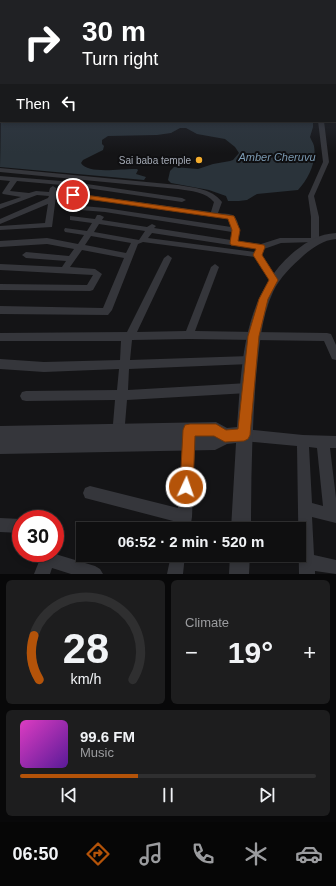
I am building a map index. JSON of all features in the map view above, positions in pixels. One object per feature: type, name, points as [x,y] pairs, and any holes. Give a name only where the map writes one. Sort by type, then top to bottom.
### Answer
[{"type":"street","points":[[241,522],[244,435],[250,360],[254,336],[264,299],[279,274],[315,240],[315,217],[311,196],[326,162],[321,122]]},
{"type":"street","points":[[0,170],[156,184],[205,192],[213,196],[218,202],[214,215]]},
{"type":"street","points":[[0,178],[53,182],[182,200]]},
{"type":"street","points":[[2,194],[15,179]]},
{"type":"street","points":[[1,224],[49,225],[53,182]]},
{"type":"street","points":[[148,195],[156,184]]},
{"type":"street","points":[[64,270],[70,259],[119,190]]},
{"type":"street","points":[[0,207],[36,193],[51,197],[73,195],[231,217],[236,230],[234,243]]},
{"type":"street","points":[[2,194],[28,196]]},
{"type":"street","points":[[73,195],[68,207],[105,210],[236,230]]},
{"type":"street","points":[[1,224],[51,197]]},
{"type":"street","points":[[73,218],[234,243],[259,251],[279,274]]},
{"type":"street","points":[[0,310],[105,312],[108,310],[129,256],[156,219]]},
{"type":"street","points":[[68,230],[139,241],[259,251],[280,241],[315,240],[323,237],[336,236]]},
{"type":"street","points":[[0,244],[47,241],[129,256]]},
{"type":"street","points":[[26,255],[70,259]]},
{"type":"street","points":[[118,437],[123,395],[124,364],[129,335],[168,258]]},
{"type":"street","points":[[0,267],[95,272],[98,274],[90,288],[0,287]]},
{"type":"street","points":[[189,334],[215,267]]},
{"type":"street","points":[[0,337],[189,334],[328,337],[336,356]]},
{"type":"street","points":[[0,364],[44,367],[250,360]]},
{"type":"street","points":[[26,396],[123,395],[248,388]]},
{"type":"street","points":[[1,442],[118,437],[189,436],[215,442],[225,436],[244,435],[330,442],[334,515],[305,508]]},
{"type":"street","points":[[184,522],[189,436]]},
{"type":"street","points":[[303,441],[306,567],[336,568]]},
{"type":"street","points":[[90,493],[181,522]]},
{"type":"street","points":[[0,525],[12,526]]},
{"type":"street","points":[[42,574],[46,562]]},
{"type":"street","points":[[64,562],[95,574]]},
{"type":"street","points":[[175,574],[177,562]]},
{"type":"street","points":[[239,574],[240,562]]},
{"type":"water","name":"Amber Cheruvu","points":[[1,122],[313,122],[310,137],[315,152],[313,164],[305,181],[298,190],[257,194],[247,200],[228,201],[226,196],[209,190],[171,183],[168,180],[170,171],[174,167],[198,169],[233,160],[239,153],[235,147],[225,139],[197,134],[186,128],[180,128],[171,133],[157,135],[108,136],[102,140],[102,144],[104,146],[103,150],[83,160],[81,163],[85,167],[98,170],[137,169],[136,174],[146,177],[144,180],[0,167]]},
{"type":"place","name":"Sai baba temple","points":[[199,160]]},
{"type":"route","points":[[73,195],[231,217],[236,230],[234,243],[261,247],[258,255],[274,280],[264,299],[254,336],[250,360],[244,435],[225,436],[216,430],[190,430],[186,487]]}]
